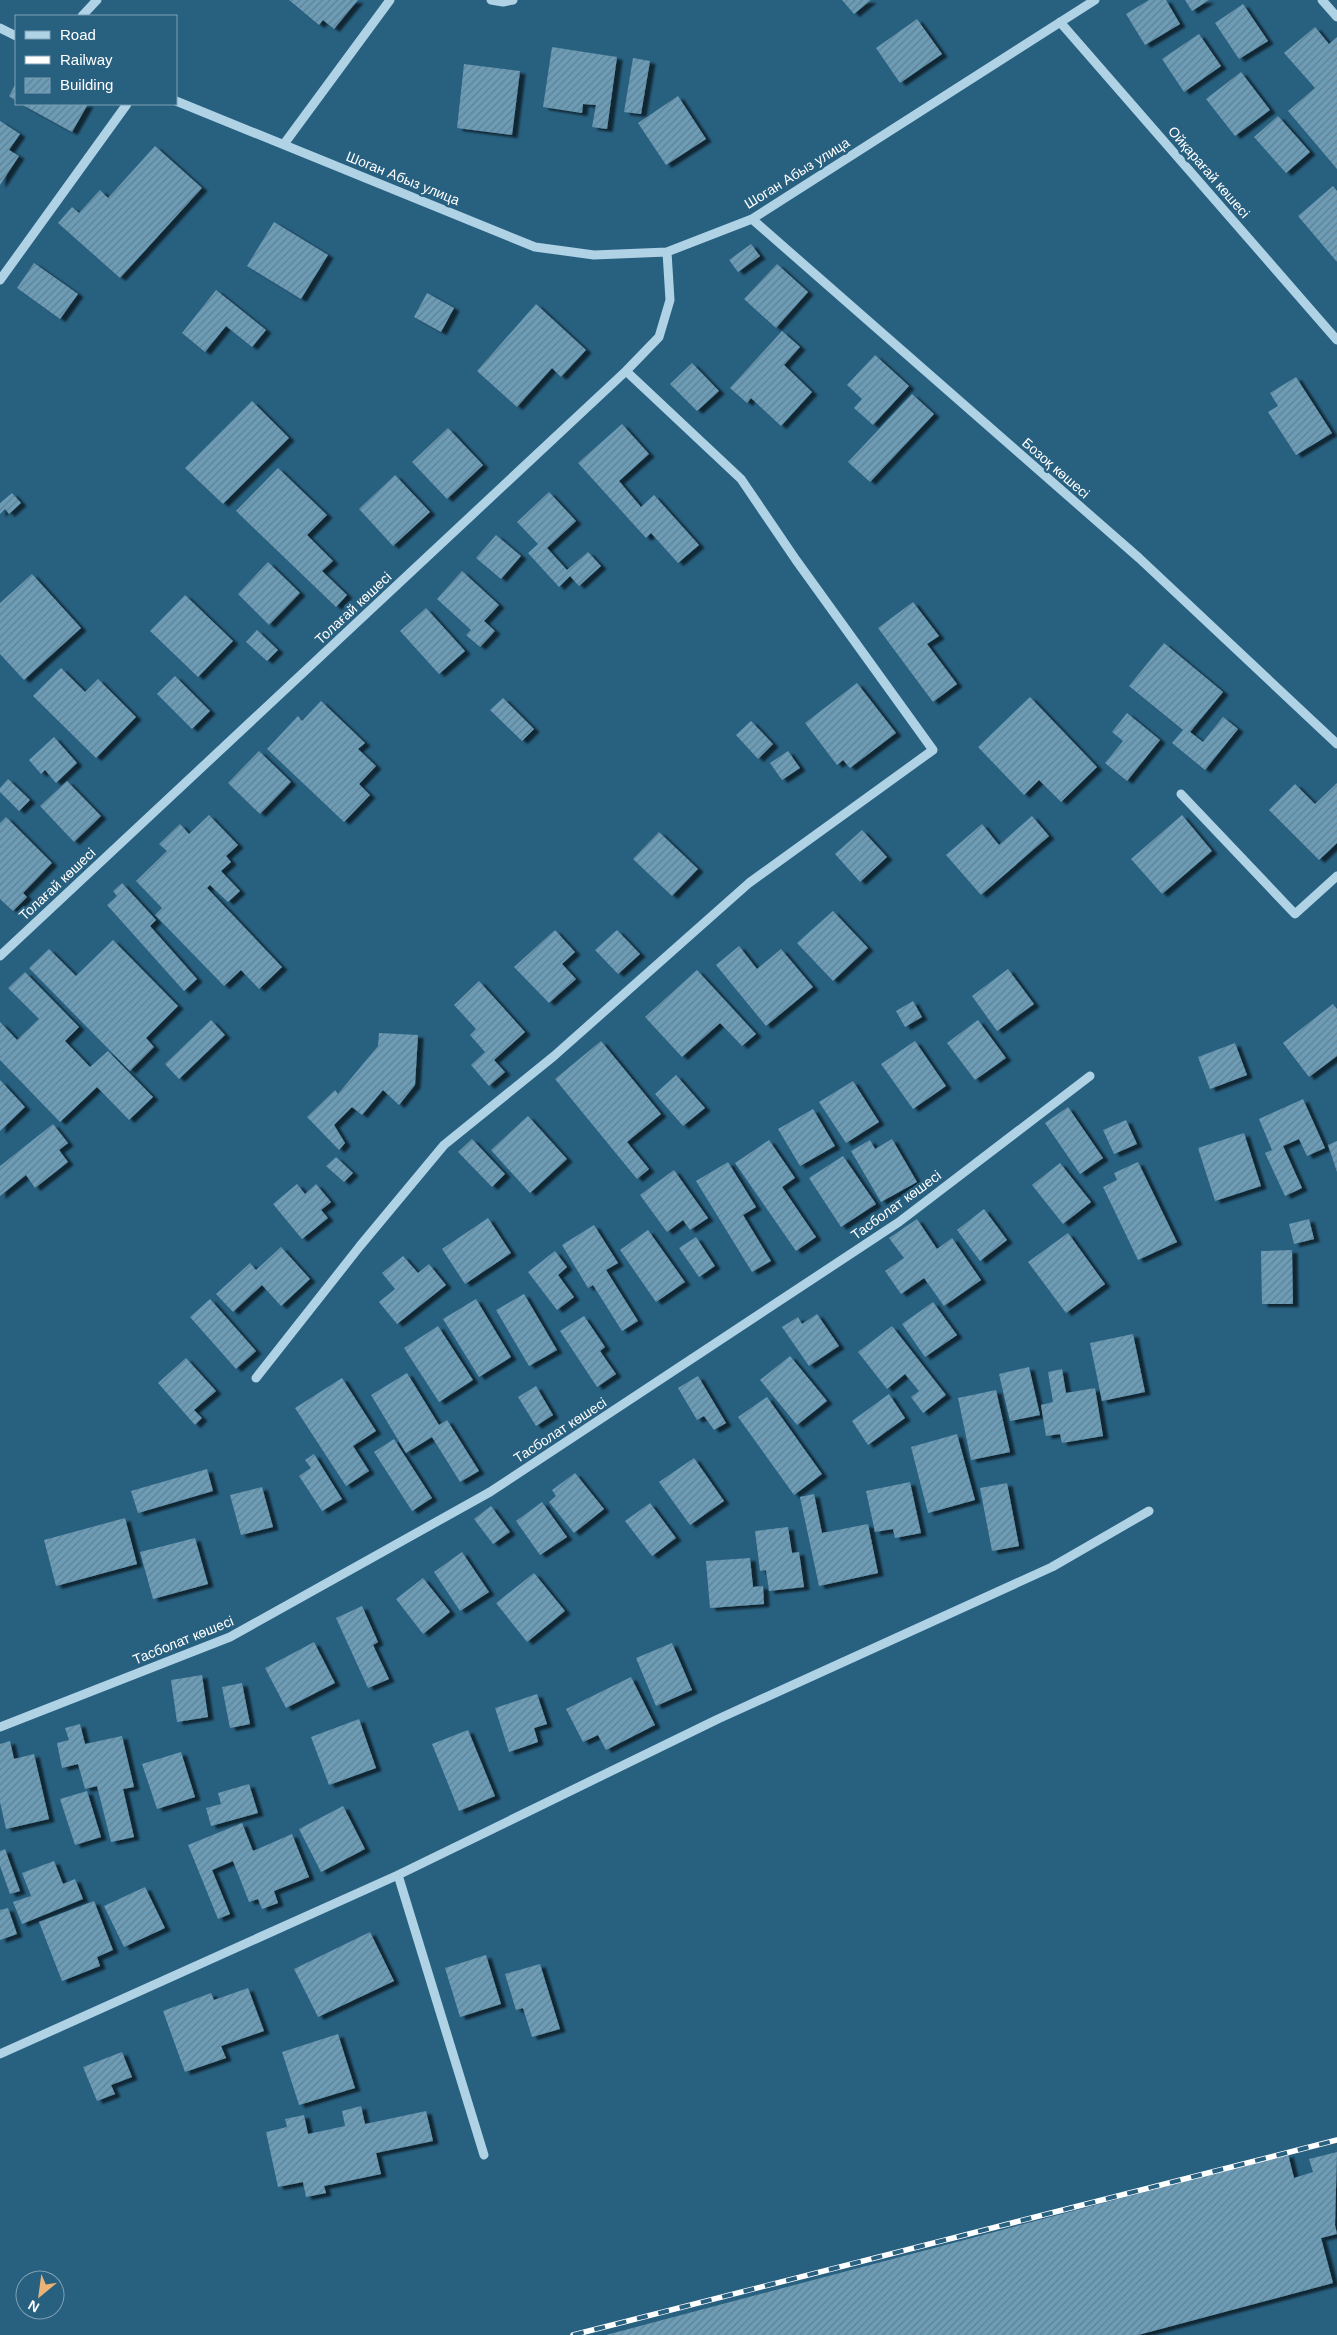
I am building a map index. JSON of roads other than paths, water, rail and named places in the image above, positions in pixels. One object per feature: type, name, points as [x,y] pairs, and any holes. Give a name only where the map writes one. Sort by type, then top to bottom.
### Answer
[{"type":"street","points":[[83,15],[97,0]]},
{"type":"street","points":[[284,144],[390,0]]},
{"type":"street","points":[[491,0],[503,2],[513,0]]},
{"type":"street","name":"Шоган Абыз улица","points":[[178,102],[535,247],[594,255],[667,252],[752,219],[1095,0]]},
{"type":"street","points":[[1322,0],[1337,17]]},
{"type":"street","name":"Ойқарағай көшесі","points":[[1060,22],[1337,340]]},
{"type":"street","points":[[0,28],[15,36]]},
{"type":"street","points":[[0,280],[126,105]]},
{"type":"street","name":"Бозоқ көшесі","points":[[752,219],[1139,558],[1337,744]]},
{"type":"street","name":"Толағай көшесі","points":[[0,956],[626,371],[659,337],[670,300],[667,252]]},
{"type":"street","points":[[256,1378],[360,1246],[444,1145],[554,1056],[749,883],[933,750],[796,560],[741,479],[626,371]]},
{"type":"street","points":[[1181,794],[1295,914],[1337,876]]},
{"type":"street","name":"Тасболат көшесі","points":[[0,1727],[230,1637],[490,1492],[899,1222],[1090,1076]]},
{"type":"street","points":[[0,2054],[398,1875],[718,1719],[1052,1567],[1149,1511]]},
{"type":"street","points":[[398,1875],[484,2155]]},
{"type":"railway","points":[[573,2335],[1337,2140]]}]
